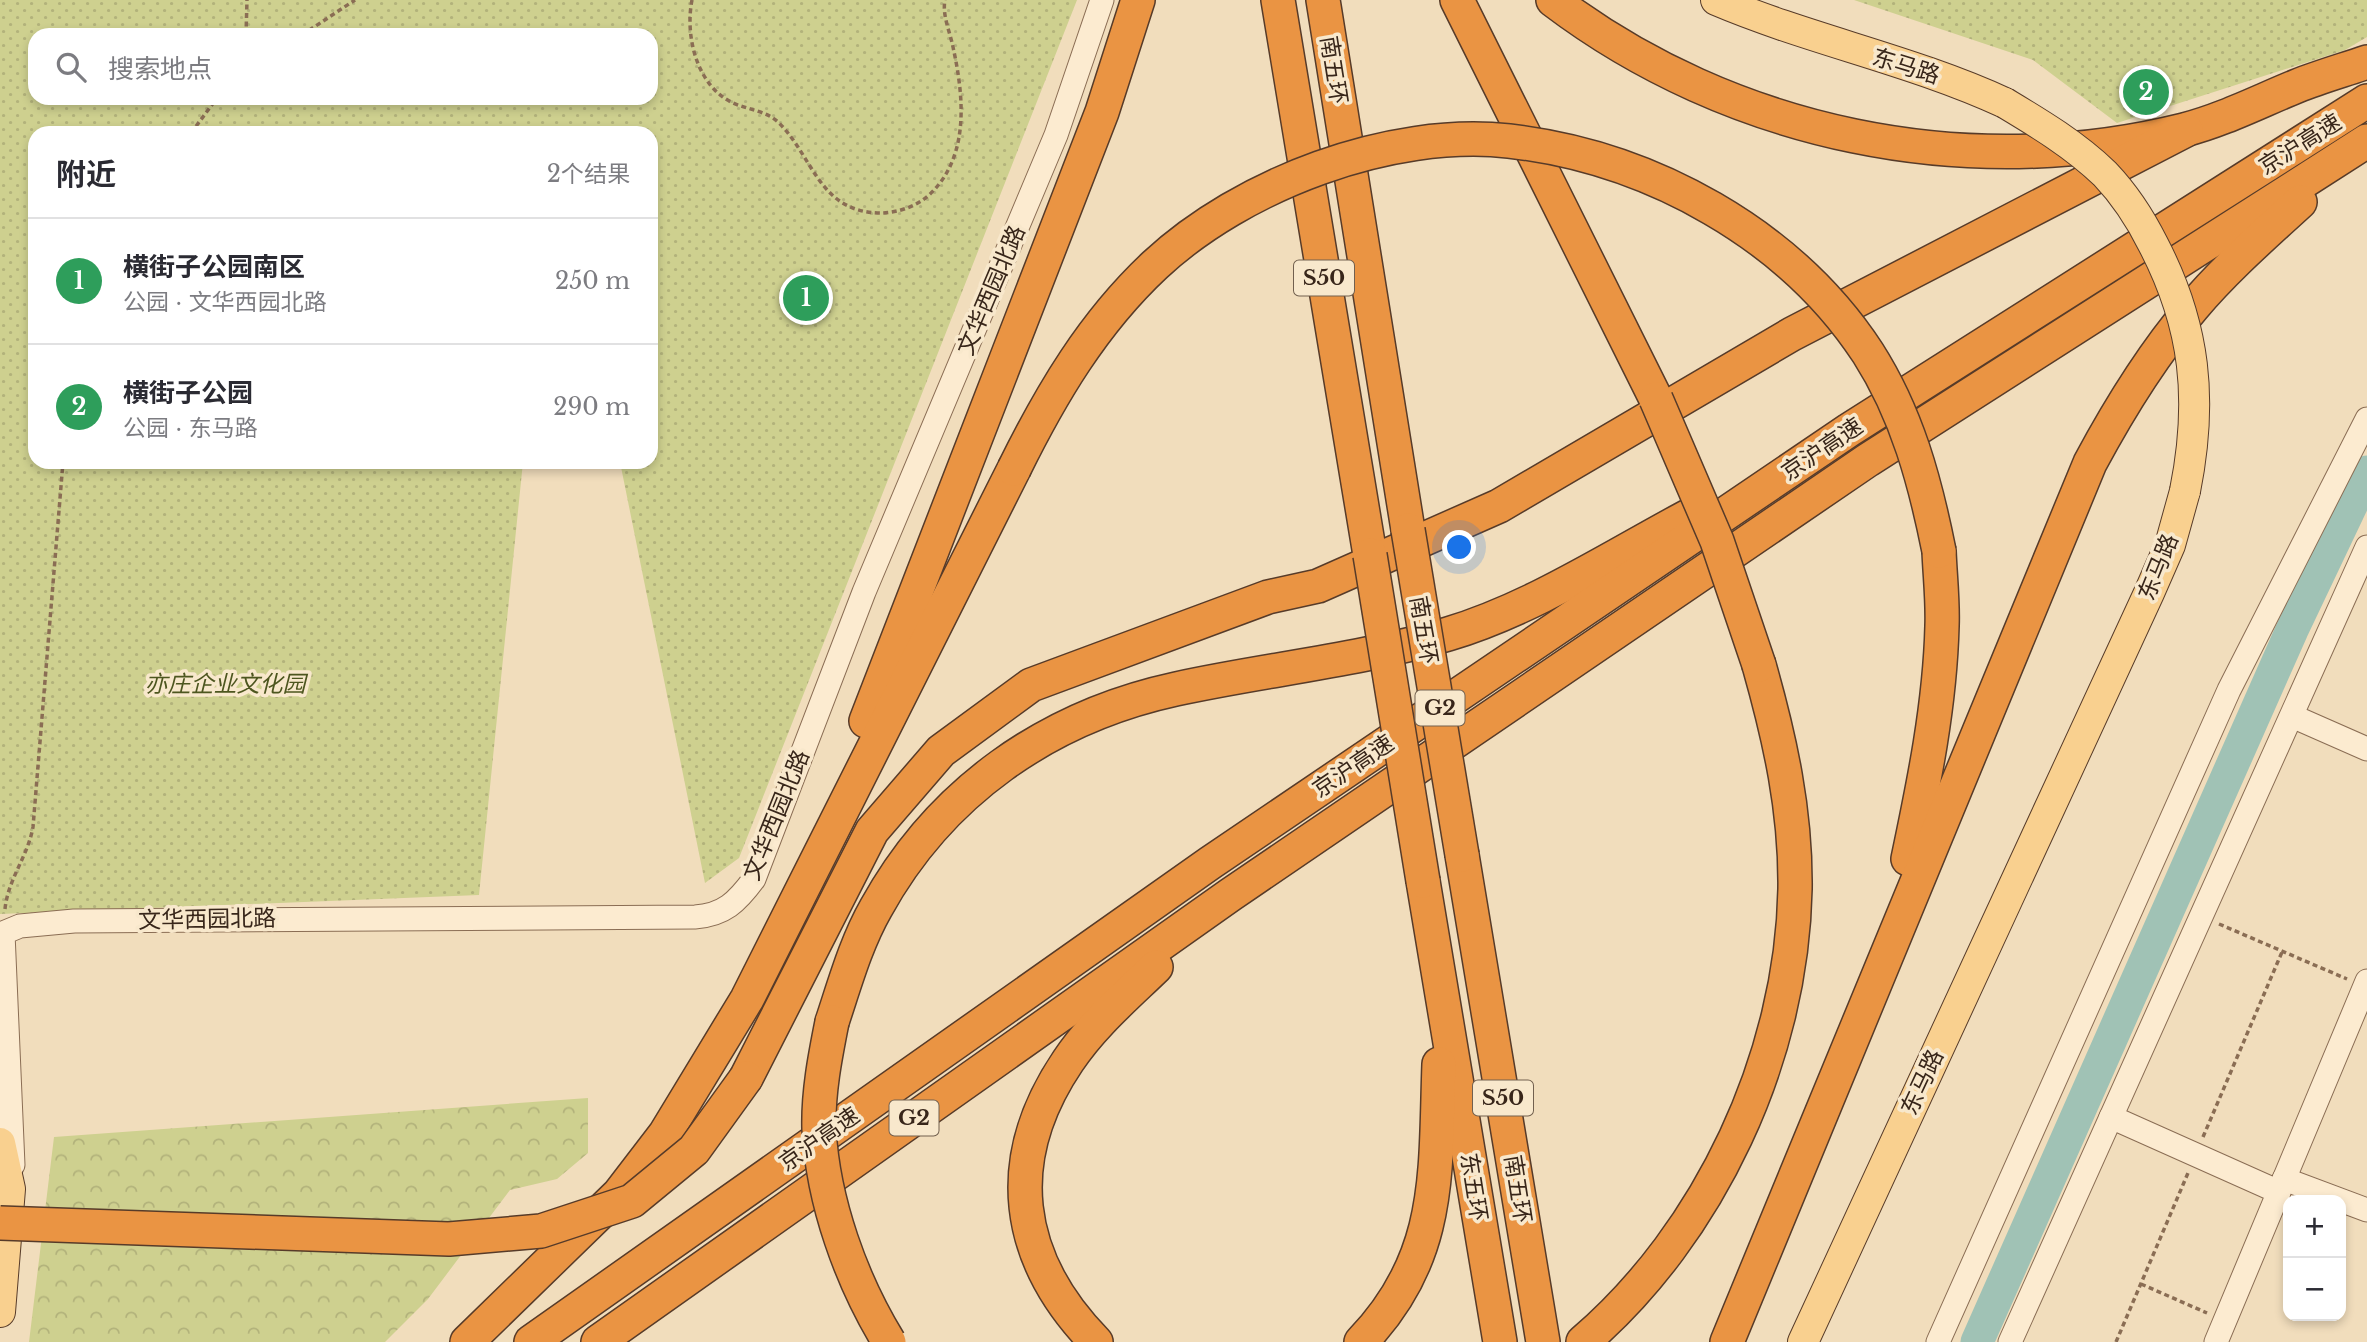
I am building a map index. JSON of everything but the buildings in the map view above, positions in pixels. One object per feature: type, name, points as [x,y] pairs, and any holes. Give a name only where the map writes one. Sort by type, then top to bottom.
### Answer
[{"type":"highway","points":[[794,906],[1102,112],[1138,0]]},
{"type":"highway","name":"南五环","points":[[1278,0],[1442,991]]},
{"type":"highway","name":"南五环","points":[[1323,0],[1543,1342]]},
{"type":"highway","points":[[1457,0],[1656,399],[1717,541],[1759,665],[1786,775],[1795,889],[1791,948],[1765,1063],[1742,1124],[1677,1237],[1612,1317],[1583,1342]]},
{"type":"highway","points":[[1553,0],[1586,25],[1711,94],[1837,133],[1920,149],[1979,152],[2123,143],[2186,130]]},
{"type":"highway","points":[[0,1223],[449,1240],[541,1231],[632,1201],[694,1150],[746,1078],[872,831],[941,751],[1031,685],[1231,609],[1268,597],[1318,586],[1499,506],[1792,334],[2186,130],[2301,84],[2367,62]]},
{"type":"highway","name":"京沪高速","points":[[531,1342],[1210,863],[1849,430],[2367,101]]},
{"type":"highway","points":[[467,1342],[620,1194],[665,1134],[747,999],[1044,409],[1111,310],[1157,263],[1196,233],[1286,180],[1338,162],[1448,140],[1508,141],[1581,155],[1689,195],[1735,222],[1784,259],[1828,302],[1868,354],[1900,413],[1924,476],[1938,551],[1942,625],[1926,776],[1908,863],[1872,986]]},
{"type":"highway","points":[[1727,1342],[2063,521],[2117,413],[2155,354],[2195,304],[2363,144]]},
{"type":"highway","name":"京沪高速","points":[[598,1342],[1230,895],[1868,460],[2363,144]]},
{"type":"highway","points":[[889,1342],[856,1282],[828,1186],[820,1129],[822,1076],[832,1022],[853,958],[876,908],[910,853],[944,812],[988,772],[1045,739],[1111,708],[1174,689],[1377,653],[1450,634],[1504,613],[1849,430]]},
{"type":"highway","points":[[1096,1342],[1069,1314],[1046,1280],[1035,1253],[1027,1216],[1026,1178],[1034,1129],[1047,1095],[1069,1060],[1099,1022],[1230,895]]},
{"type":"highway","points":[[1361,1342],[1399,1297],[1419,1255],[1432,1212],[1442,991]]},
{"type":"highway","name":"东五环","points":[[1442,991],[1500,1342]]},
{"type":"main road","name":"东马路","points":[[1716,0],[1820,39],[1965,85],[2005,103],[2063,139],[2105,174],[2135,210],[2176,291],[2190,342],[2196,396],[2194,447],[2170,545],[1803,1342]]},
{"type":"main road","points":[[0,1143],[10,1189],[0,1312]]},
{"type":"street","name":"文华西园北路","points":[[3,933],[20,926],[74,921],[695,917],[712,916],[726,910],[754,879],[864,592],[1056,135],[1102,0]]},
{"type":"street","points":[[1938,1342],[2229,690],[2367,419]]},
{"type":"street","points":[[2010,1342],[2367,547]]},
{"type":"street","points":[[2292,716],[2367,749]]},
{"type":"street","points":[[3,933],[2,1021],[14,1162],[10,1189]]},
{"type":"street","points":[[2220,1331],[2366,984]]},
{"type":"street","points":[[2111,1117],[2281,1186],[2367,1210]]},
{"type":"path","points":[[246,28],[247,0]]},
{"type":"path","points":[[313,28],[355,0]]},
{"type":"path","points":[[692,0],[688,22],[692,42],[709,83],[729,101],[773,116],[793,137],[811,172],[837,201],[866,213],[895,213],[926,198],[946,177],[960,139],[962,98],[945,0]]},
{"type":"path","points":[[196,126],[212,105]]},
{"type":"path","points":[[3,933],[7,891],[30,844],[33,827],[62,469]]},
{"type":"path","points":[[2202,916],[2366,984]]},
{"type":"path","points":[[2141,1284],[2220,1331]]},
{"type":"green space","name":"亦庄企业文化园","points":[[0,0],[1077,0],[739,858],[705,883],[621,469],[658,469],[658,126],[28,126],[28,469],[522,469],[479,895],[0,914]]},
{"type":"green space","points":[[1854,0],[2367,0],[2367,37],[2345,50],[2117,123],[2033,60]]},
{"type":"green space","points":[[588,1098],[588,1153],[557,1179],[510,1190],[428,1299],[385,1342],[29,1342],[54,1137]]},
{"type":"waterway","points":[[1977,1342],[2292,630],[2367,472]]},
{"type":"place","name":"横街子公园","points":[[2146,92]]},
{"type":"place","name":"横街子公园南区","points":[[806,298]]}]
